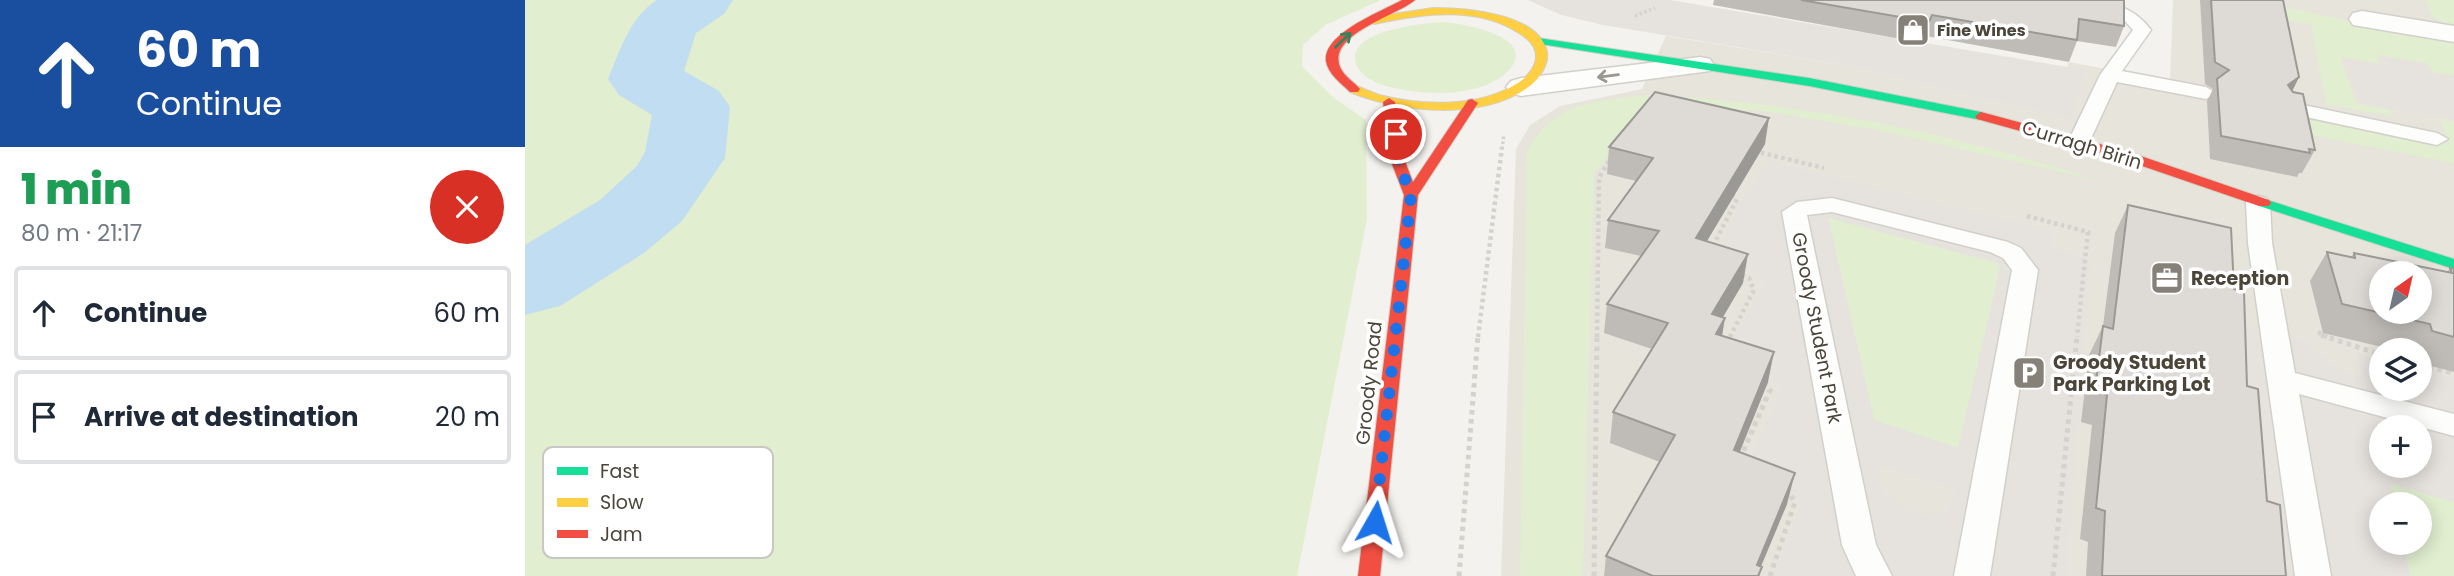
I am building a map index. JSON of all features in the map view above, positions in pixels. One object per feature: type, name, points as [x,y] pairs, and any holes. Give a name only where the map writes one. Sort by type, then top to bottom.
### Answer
[{"type":"street","points":[[1410,0],[1351,32],[1335,45],[1330,59],[1333,74],[1350,88],[1389,102],[1432,106],[1472,103],[1521,87],[1700,65]]},
{"type":"street","points":[[1489,0],[1501,20]]},
{"type":"street","points":[[2407,0],[2420,28]]},
{"type":"street","points":[[1374,21],[1414,13],[1457,12],[1501,20],[1538,41],[1544,61],[1534,77],[1521,87]]},
{"type":"street","points":[[2362,19],[2454,34]]},
{"type":"street","name":"Curragh Birin","points":[[1538,41],[1851,89],[2079,142],[2257,203],[2454,264]]},
{"type":"street","points":[[1389,102],[1399,164],[1411,195]]},
{"type":"street","points":[[1411,195],[1472,103]]},
{"type":"street","name":"Groody Road","points":[[1369,576],[1411,195]]},
{"type":"lane","points":[[2079,142],[2110,75],[2142,30],[2130,16],[2082,0]]},
{"type":"lane","points":[[2110,75],[2206,93]]},
{"type":"lane","points":[[2289,108],[2437,139],[2428,115]]},
{"type":"lane","points":[[2257,203],[2260,243],[2313,576]]},
{"type":"lane","name":"Groody Student Park","points":[[1874,576],[1859,545],[1794,212],[1805,206],[1832,205],[1999,247],[2012,253],[2025,270],[1972,576]]},
{"type":"lane","points":[[2281,379],[2454,425]]},
{"type":"path","points":[[1459,576],[1475,357],[1506,128]]},
{"type":"path","points":[[1710,252],[1737,199],[1721,193]]},
{"type":"path","points":[[1727,270],[1749,278],[1754,290],[1727,344]]},
{"type":"path","points":[[2315,323],[2320,335],[2369,351]]},
{"type":"path","points":[[2432,368],[2454,373]]},
{"type":"path","points":[[1736,467],[1770,390],[1759,374]]},
{"type":"path","points":[[1770,576],[1795,502],[1783,485]]},
{"type":"shaded area","points":[[1528,0],[1670,0],[2086,70],[2071,119],[1845,65],[1603,25],[1561,15]]},
{"type":"shaded area","points":[[2173,0],[2454,0],[2454,576],[1501,576],[1516,149],[1530,125],[1560,106],[1642,89],[1666,36],[1845,65],[2055,115],[2069,62],[2170,81]]},
{"type":"shaded area","points":[[2385,58],[2424,64],[2429,74],[2454,78],[2454,119],[2361,103],[2344,59],[2388,66]]},
{"type":"shaded area","name":"Groody Student Park Parking Lot","points":[[1768,161],[2053,232],[2050,247],[2091,260],[2066,576],[1773,576],[1802,501],[1748,466],[1781,389],[1770,379],[1764,366],[1726,353],[1764,284],[1760,273],[1714,259],[1742,199]],"holes":[[[1828,218],[1998,263],[2000,269],[1958,448],[1874,420]],[[1882,466],[1955,489],[1953,498],[1945,511],[1927,515],[1907,510],[1884,492],[1879,479]]]},
{"type":"shaded area","name":"Groody Student Park Parking Lot","points":[[2242,324],[2305,340],[2339,369],[2362,377],[2356,353],[2369,356],[2369,401],[2432,401],[2432,372],[2454,378],[2454,502],[2432,496],[2432,492],[2418,492],[2390,484],[2392,492],[2369,492],[2369,555],[2406,555],[2410,576],[2269,576]]},
{"type":"green space","points":[[525,0],[1381,0],[1325,25],[1303,45],[1302,66],[1334,98],[1366,120],[1367,219],[1297,576],[525,576]]},
{"type":"green space","points":[[2240,0],[2454,42],[2454,75],[2433,72],[2428,63],[2377,55],[2379,63],[2340,57],[2357,104],[2390,110],[2392,116],[2326,104],[2311,24],[2215,9]]},
{"type":"green space","points":[[2425,0],[2454,0],[2454,26],[2434,18]]},
{"type":"green space","points":[[1445,22],[1482,29],[1508,41],[1515,50],[1515,60],[1507,72],[1484,86],[1470,90],[1426,93],[1382,85],[1361,73],[1358,68],[1355,55],[1360,45],[1372,37],[1404,27]]},
{"type":"green space","points":[[1644,95],[1759,104],[1873,122],[1986,148],[2096,180],[1883,131],[1764,111],[1731,109],[1658,114],[1642,111],[1594,174],[1583,576],[1520,576],[1527,151],[1549,123],[1562,114],[1592,103]]},
{"type":"green space","points":[[2293,114],[2449,144],[2440,119],[2454,122],[2454,163],[2296,132]]},
{"type":"green space","points":[[1828,217],[1998,263],[2000,269],[1958,448],[1874,420]]},
{"type":"green space","points":[[2389,483],[2420,492],[2391,492]]},
{"type":"green space","points":[[2432,496],[2454,502],[2454,576],[2410,576],[2406,555],[2432,555]]},
{"type":"building","points":[[1801,0],[2124,0],[2124,26],[2079,19],[2077,40],[1932,15],[1929,22]]},
{"type":"building","points":[[2211,0],[2283,0],[2299,77],[2288,85],[2293,92],[2303,94],[2315,150],[2309,149],[2310,153],[2221,136],[2217,79],[2229,70],[2215,62]]},
{"type":"building","points":[[1655,92],[1769,118],[1696,238],[1748,254],[1712,314],[1725,318],[1716,334],[1774,352],[1734,450],[1795,473],[1757,565],[1762,567],[1758,576],[1653,576],[1606,556],[1675,435],[1613,412],[1668,323],[1607,304],[1659,231],[1608,220],[1653,158],[1609,147]]},
{"type":"building","points":[[2128,205],[2231,228],[2234,289],[2244,292],[2247,386],[2258,389],[2267,501],[2280,505],[2286,576],[2102,576],[2105,511],[2096,508],[2107,395],[2095,391],[2103,326],[2113,329]]},
{"type":"building","points":[[2327,252],[2355,258],[2354,253],[2393,261],[2369,261],[2369,310],[2342,304]]},
{"type":"building","points":[[2450,268],[2454,269],[2454,337],[2432,331],[2430,324],[2433,324],[2433,269],[2452,273]]},
{"type":"waterway","points":[[525,285],[632,219],[651,202],[681,164],[688,144],[692,107],[645,79],[665,24],[701,0]]},
{"type":"traffic: fast","points":[[1538,41],[1809,82],[1981,116]]},
{"type":"traffic: fast","points":[[2264,203],[2454,264]]},
{"type":"traffic: slow","points":[[1354,89],[1372,97],[1426,105],[1484,101],[1510,94],[1529,81],[1542,59],[1541,51],[1533,37],[1513,24],[1495,17],[1433,11],[1374,21]]},
{"type":"traffic: jam","points":[[1354,89],[1337,73],[1332,59],[1336,47],[1362,25],[1410,0]]},
{"type":"traffic: jam","points":[[1389,102],[1399,164],[1411,195]]},
{"type":"traffic: jam","points":[[1369,576],[1411,195],[1472,103]]},
{"type":"traffic: jam","points":[[1981,116],[2124,155],[2264,203]]},
{"type":"place","name":"Fine Wines","points":[[1913,30]]},
{"type":"place","name":"Reception","points":[[2167,278]]},
{"type":"place","name":"Groody Student Park Parking Lot","points":[[2029,373]]},
{"type":"route","points":[[1375,522],[1411,195],[1399,164],[1396,134]]}]
